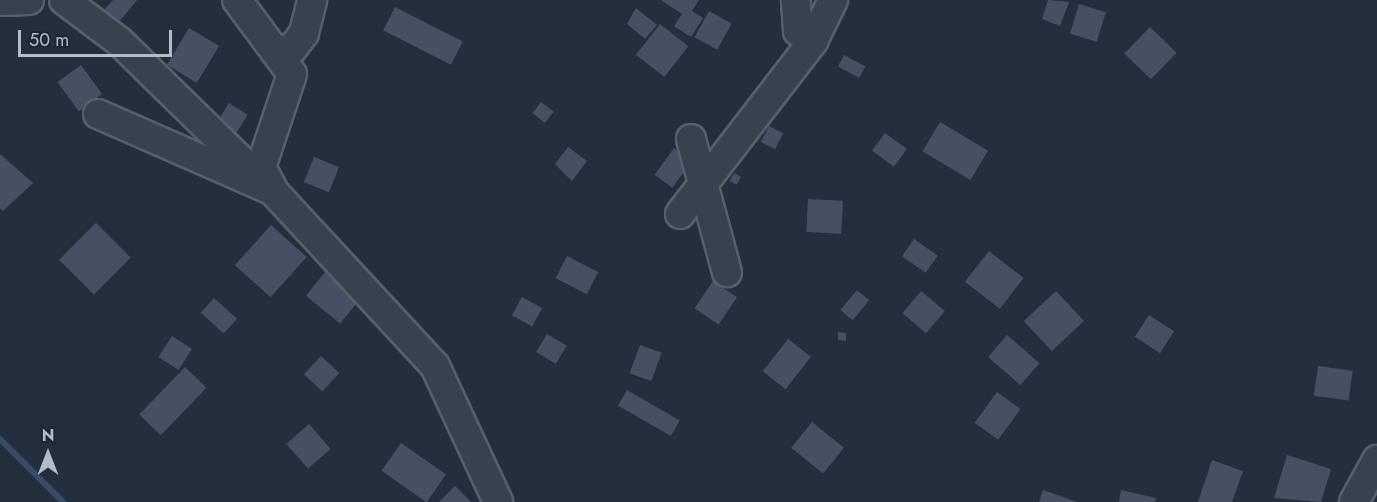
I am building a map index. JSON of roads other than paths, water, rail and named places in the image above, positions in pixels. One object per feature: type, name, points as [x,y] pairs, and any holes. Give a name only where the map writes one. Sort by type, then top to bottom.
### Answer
[{"type":"street","points":[[0,2],[29,0]]},
{"type":"street","points":[[64,0],[120,42],[273,192],[435,366],[498,502]]},
{"type":"street","points":[[237,0],[292,74],[261,168],[273,192]]},
{"type":"street","points":[[275,51],[292,49],[304,33],[312,0]]},
{"type":"street","points":[[796,0],[798,31],[813,41]]},
{"type":"street","points":[[680,214],[813,41],[833,0]]},
{"type":"street","points":[[98,114],[273,192]]},
{"type":"street","points":[[691,139],[701,187],[727,272]]},
{"type":"street","points":[[1354,502],[1377,460]]},
{"type":"waterway","points":[[0,439],[63,502]]}]
